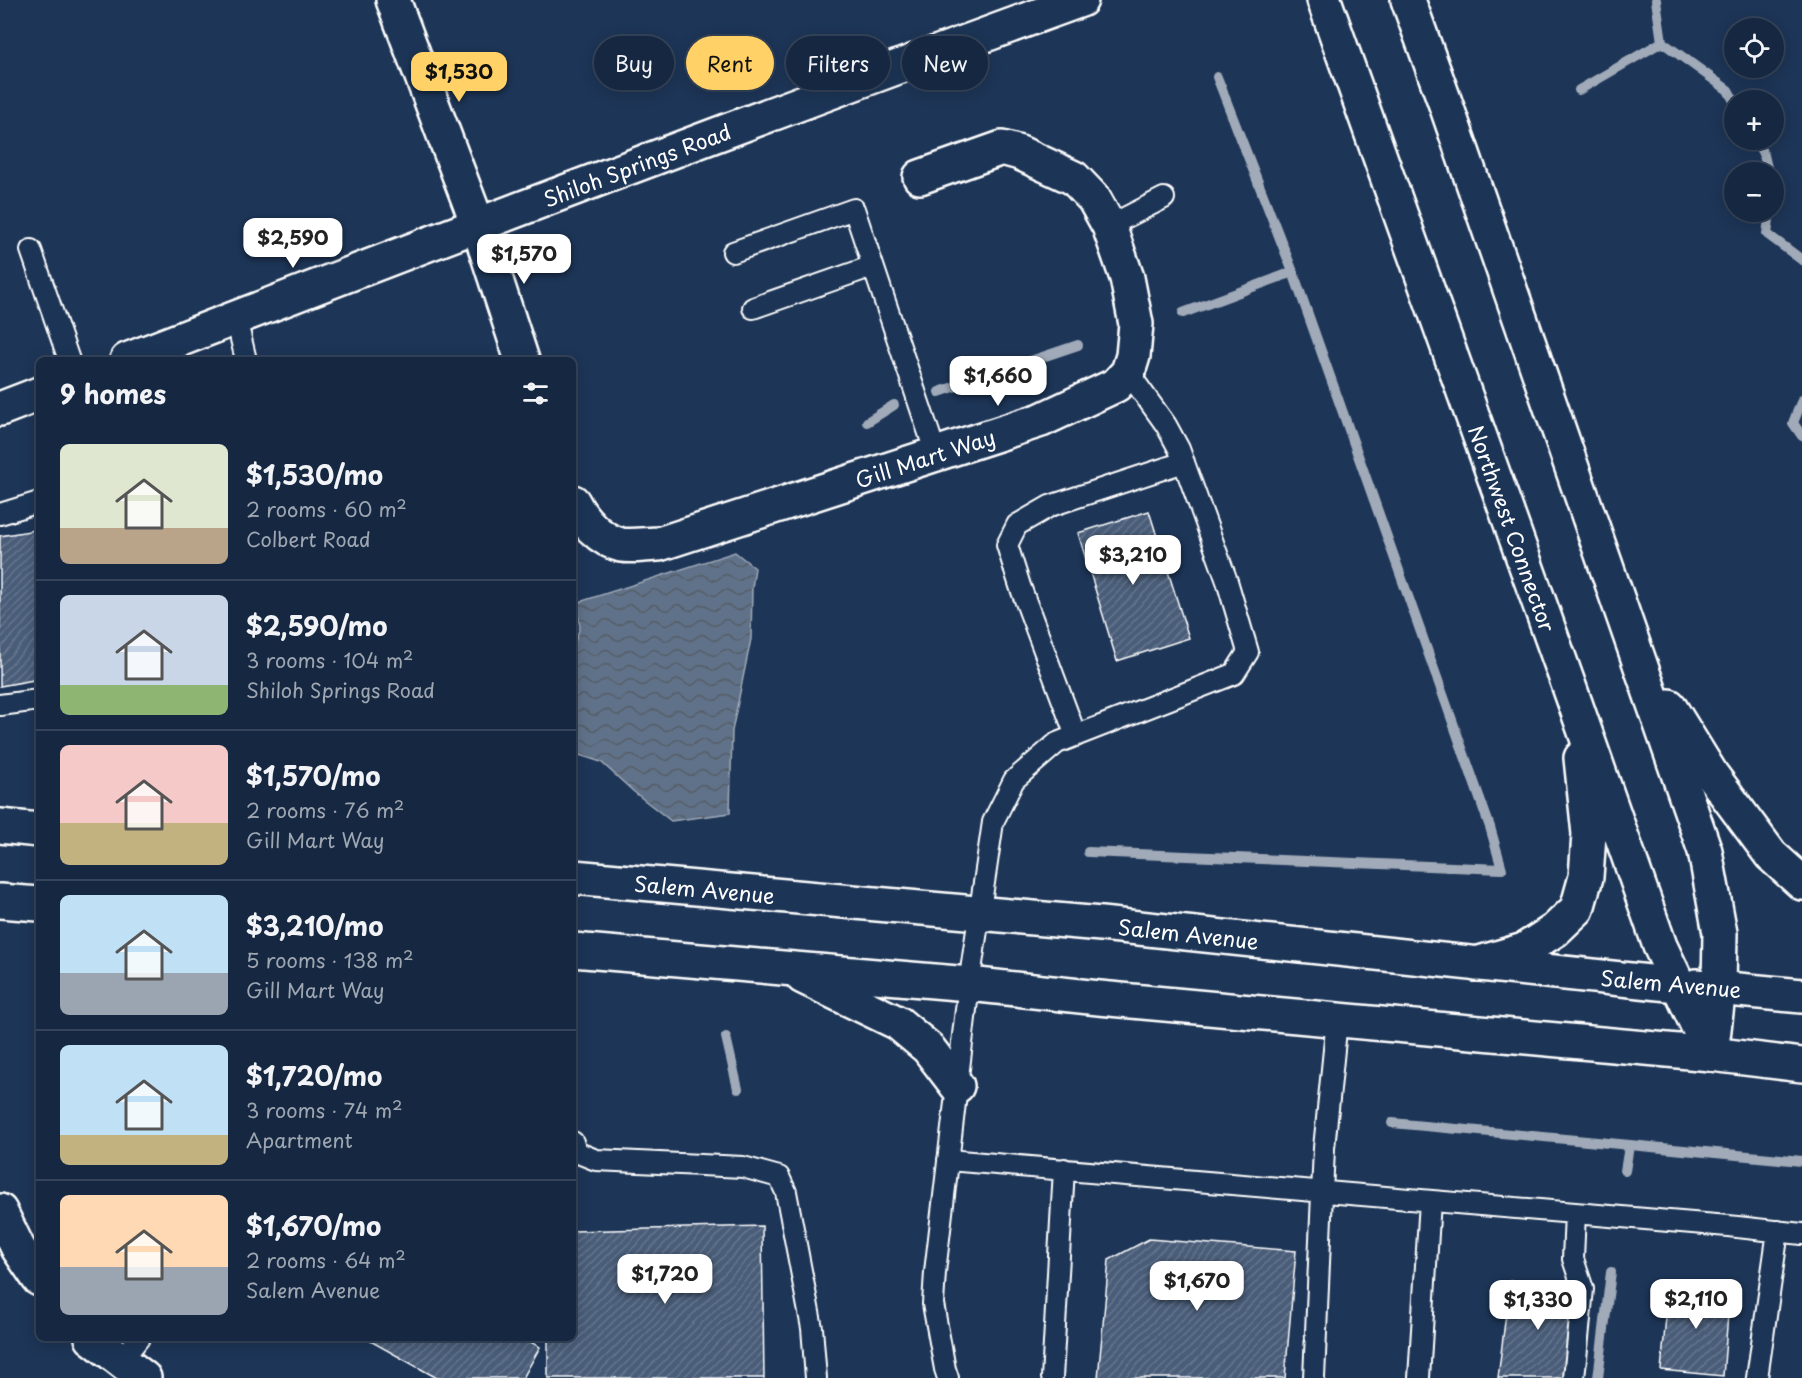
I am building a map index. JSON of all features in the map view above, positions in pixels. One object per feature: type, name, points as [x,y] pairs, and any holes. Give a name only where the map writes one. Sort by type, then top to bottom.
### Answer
[{"type":"main road","points":[[393,0],[478,225],[521,357]]},
{"type":"main road","name":"Shiloh Springs Road","points":[[135,357],[478,225],[1081,0]]},
{"type":"main road","name":"Northwest Connector","points":[[1324,0],[1660,946],[1711,1054]]},
{"type":"main road","points":[[1408,0],[1705,850],[1720,933],[1719,988],[1711,1054]]},
{"type":"main road","points":[[920,177],[1002,148],[1020,153],[1074,178],[1094,200],[1109,226],[1127,278],[1136,324],[1134,356],[1128,372]]},
{"type":"main road","name":"Gill Mart Way","points":[[576,507],[586,523],[606,538],[622,545],[659,543],[1041,420],[1116,386],[1128,372]]},
{"type":"main road","points":[[0,409],[36,395]]},
{"type":"main road","points":[[1636,653],[1711,774],[1771,855],[1802,883]]},
{"type":"main road","points":[[1476,964],[1524,950],[1555,930],[1577,909],[1586,877],[1588,834],[1575,703]]},
{"type":"main road","points":[[0,826],[36,830]]},
{"type":"main road","name":"Salem Avenue","points":[[576,877],[979,913],[1802,996]]},
{"type":"main road","points":[[0,901],[36,904]]},
{"type":"main road","points":[[576,950],[969,984],[1711,1054],[1802,1065]]},
{"type":"main road","points":[[785,969],[898,1023],[928,1048],[957,1086]]},
{"type":"main road","points":[[0,1211],[34,1260]]},
{"type":"main road","points":[[98,1341],[135,1359]]},
{"type":"lane","points":[[1109,226],[1164,198]]},
{"type":"lane","points":[[733,252],[854,209],[936,454]]},
{"type":"lane","points":[[31,250],[68,357]]},
{"type":"lane","points":[[753,308],[873,267]]},
{"type":"lane","points":[[236,318],[245,357]]},
{"type":"lane","points":[[948,1378],[933,1304],[935,1272],[969,984],[993,822],[1014,780],[1057,743],[1234,674],[1248,652],[1227,581],[1179,449],[1166,425],[1128,372]]},
{"type":"lane","points":[[1076,736],[1007,545],[1017,525],[1050,506],[1184,462]]},
{"type":"lane","points":[[0,514],[36,503]]},
{"type":"lane","points":[[0,705],[36,700]]},
{"type":"lane","points":[[1314,1378],[1324,1148],[1337,1020]]},
{"type":"lane","points":[[576,1150],[596,1160],[743,1167],[779,1177],[786,1192],[812,1328],[816,1378]]},
{"type":"lane","points":[[948,1160],[1802,1234]]},
{"type":"lane","points":[[1052,1378],[1064,1169]]},
{"type":"lane","points":[[1419,1378],[1430,1201]]},
{"type":"lane","points":[[1574,1378],[1583,1289],[1573,1259],[1575,1213]]},
{"type":"lane","points":[[1757,1378],[1778,1231]]},
{"type":"water","points":[[735,552],[755,568],[752,588],[751,639],[732,731],[730,813],[671,821],[601,762],[576,754],[576,639],[580,627],[576,603]]},
{"type":"building","points":[[1149,511],[1189,638],[1117,661],[1078,533]]},
{"type":"building","points":[[35,530],[36,680],[0,686],[0,536]]},
{"type":"building","points":[[762,1226],[764,1378],[548,1378],[548,1341],[576,1341],[576,1231]]},
{"type":"building","points":[[1149,1239],[1296,1251],[1285,1378],[1098,1378],[1109,1260]]},
{"type":"building","points":[[1510,1281],[1579,1289],[1568,1378],[1498,1378]]},
{"type":"building","points":[[1669,1285],[1730,1290],[1723,1376],[1661,1370]]},
{"type":"building","points":[[370,1341],[529,1341],[540,1347],[523,1378],[437,1378]]},
{"type":"waterway","points":[[1656,0],[1662,42],[1728,90]]},
{"type":"waterway","points":[[1579,90],[1662,42]]},
{"type":"waterway","points":[[1088,852],[1502,869],[1490,827],[1293,272],[1217,77]]},
{"type":"waterway","points":[[1761,150],[1766,162]]},
{"type":"waterway","points":[[1769,222],[1767,234],[1802,260]]},
{"type":"waterway","points":[[1183,313],[1293,272]]},
{"type":"waterway","points":[[939,392],[1078,345]]},
{"type":"waterway","points":[[1802,400],[1793,423],[1802,436]]},
{"type":"waterway","points":[[867,422],[894,405]]},
{"type":"waterway","points":[[726,1037],[738,1089]]},
{"type":"waterway","points":[[1392,1123],[1802,1161]]},
{"type":"waterway","points":[[1625,1171],[1629,1146]]},
{"type":"waterway","points":[[1598,1378],[1611,1272]]}]
